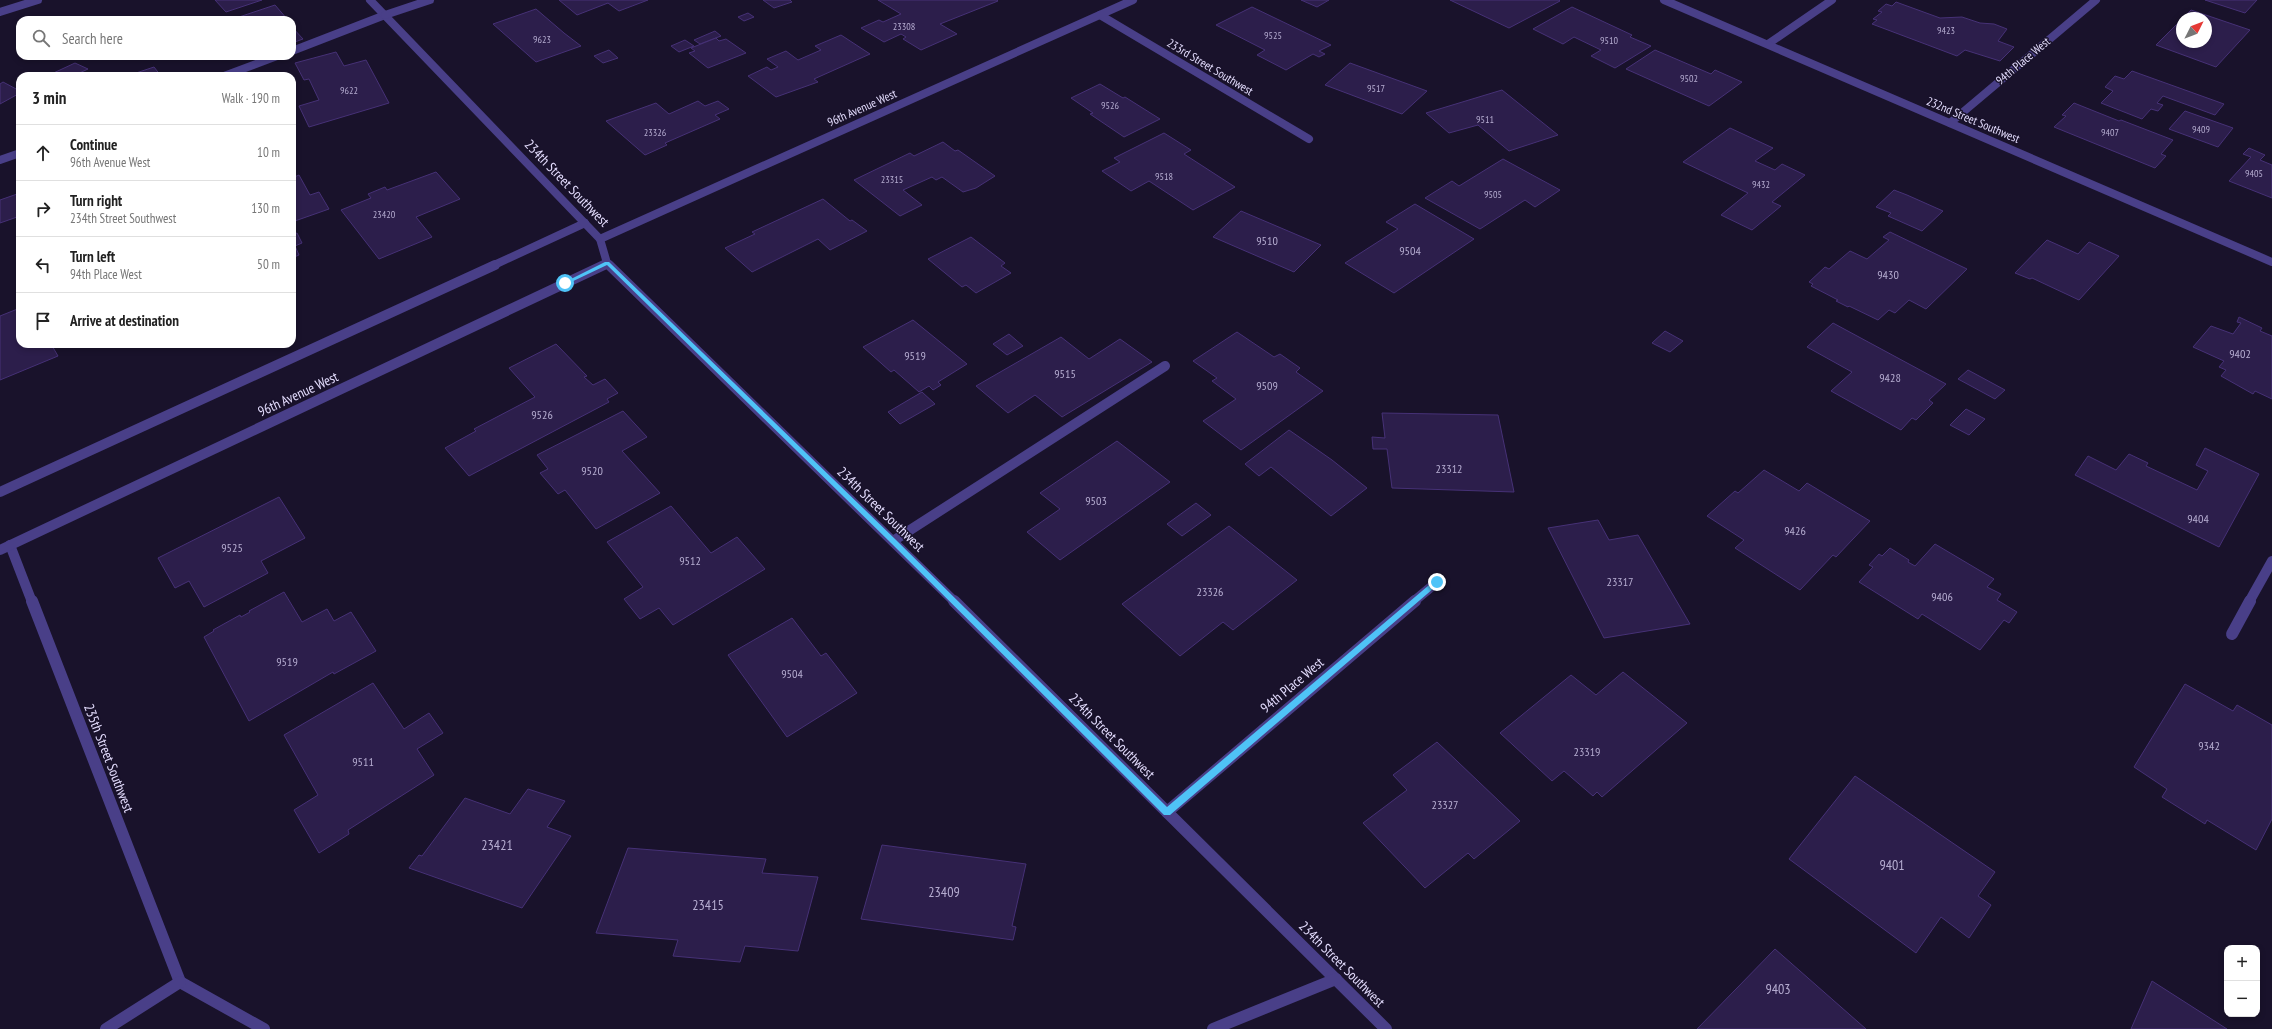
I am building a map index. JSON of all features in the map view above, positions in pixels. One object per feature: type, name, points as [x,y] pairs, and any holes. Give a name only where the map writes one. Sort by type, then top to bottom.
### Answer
[{"type":"street","points":[[0,12],[38,0]]},
{"type":"street","name":"234th Street Southwest","points":[[370,0],[600,238],[607,263],[893,541],[1386,1029]]},
{"type":"street","points":[[296,49],[430,0]]},
{"type":"street","name":"96th Avenue West","points":[[600,238],[1133,0]]},
{"type":"street","name":"232nd Street Southwest","points":[[1664,0],[2272,262]]},
{"type":"street","points":[[1768,44],[1832,0]]},
{"type":"street","name":"94th Place West","points":[[1950,123],[2096,0]]},
{"type":"street","name":"233rd Street Southwest","points":[[1100,15],[1309,139]]},
{"type":"street","points":[[235,72],[266,60]]},
{"type":"street","points":[[0,160],[16,154]]},
{"type":"street","points":[[0,492],[585,224]]},
{"type":"street","name":"96th Avenue West","points":[[5,547],[607,263]]},
{"type":"street","points":[[893,541],[1165,366]]},
{"type":"street","name":"235th Street Southwest","points":[[5,547],[180,982]]},
{"type":"street","points":[[2232,634],[2272,561]]},
{"type":"street","name":"94th Place West","points":[[1167,812],[1437,582]]},
{"type":"street","points":[[1214,1029],[1336,979]]},
{"type":"street","points":[[106,1029],[180,982],[264,1029]]},
{"type":"building","points":[[215,0],[262,0],[226,12]]},
{"type":"building","points":[[559,0],[648,0],[619,11],[608,3],[577,15]]},
{"type":"building","points":[[763,0],[790,0],[792,2],[774,8]]},
{"type":"building","points":[[878,0],[998,1],[940,24],[957,34],[921,50],[903,39],[906,37],[901,34],[884,42],[861,28],[879,20],[883,22],[901,14]]},
{"type":"building","points":[[1301,0],[1329,0],[1317,7]]},
{"type":"building","points":[[1450,0],[1559,0],[1560,1],[1509,28]]},
{"type":"building","points":[[2205,0],[2257,0],[2245,13]]},
{"type":"building","points":[[1896,2],[1940,18],[1962,17],[1980,23],[1994,24],[2007,29],[1998,41],[2014,47],[2000,61],[1965,50],[1957,56],[1872,24],[1877,20],[1873,19],[1882,12],[1878,11],[1886,4],[1892,6]]},
{"type":"building","points":[[275,5],[284,16],[242,16]]},
{"type":"building","points":[[1252,7],[1331,45],[1319,51],[1325,54],[1319,57],[1313,54],[1286,70],[1257,55],[1265,50],[1216,25]]},
{"type":"building","points":[[1572,7],[1632,35],[1630,37],[1651,46],[1615,68],[1591,56],[1601,50],[1574,37],[1563,44],[1533,29]]},
{"type":"building","points":[[536,9],[581,46],[536,62],[493,24]]},
{"type":"building","points":[[748,13],[754,17],[744,21],[738,17]]},
{"type":"building","points":[[2212,17],[2250,30],[2216,67],[2156,45],[2176,25],[2176,48],[2212,48]]},
{"type":"building","points":[[296,31],[303,39],[296,42]]},
{"type":"building","points":[[715,31],[721,36],[700,44],[694,40]]},
{"type":"building","points":[[841,35],[870,54],[814,79],[818,82],[776,97],[748,76],[767,67],[771,70],[778,67],[767,59],[786,51],[798,60],[821,50],[815,46]]},
{"type":"building","points":[[716,38],[719,41],[726,39],[746,53],[708,68],[689,53],[695,51],[691,48]]},
{"type":"building","points":[[685,40],[694,46],[679,52],[671,46]]},
{"type":"building","points":[[609,50],[618,58],[603,63],[594,56]]},
{"type":"building","points":[[1655,50],[1711,74],[1715,70],[1742,82],[1709,106],[1626,69]]},
{"type":"building","points":[[336,52],[344,66],[366,60],[389,103],[309,127],[299,106],[319,100],[309,79],[304,80],[295,63]]},
{"type":"building","points":[[75,63],[88,69],[82,72],[56,72]]},
{"type":"building","points":[[1350,63],[1427,91],[1402,114],[1325,85]]},
{"type":"building","points":[[154,67],[158,72],[139,72]]},
{"type":"building","points":[[2132,71],[2224,104],[2215,115],[2163,96],[2157,103],[2163,105],[2158,111],[2151,109],[2142,119],[2101,103],[2113,91],[2105,87],[2115,76],[2124,79]]},
{"type":"building","points":[[3,82],[16,89],[16,95],[0,104],[0,84]]},
{"type":"building","points":[[1100,84],[1123,98],[1125,97],[1160,119],[1124,137],[1090,114],[1093,113],[1071,98]]},
{"type":"building","points":[[1502,90],[1558,135],[1509,151],[1478,125],[1449,133],[1426,113]]},
{"type":"building","points":[[698,101],[705,106],[718,101],[729,109],[715,115],[720,119],[665,143],[667,145],[645,155],[606,121],[656,103],[669,114]]},
{"type":"building","points":[[2074,103],[2173,140],[2161,154],[2166,156],[2155,168],[2054,127],[2066,116],[2062,115]]},
{"type":"building","points":[[2185,111],[2233,128],[2218,147],[2169,129]]},
{"type":"building","points":[[1730,128],[1773,148],[1755,161],[1775,170],[1782,164],[1805,175],[1772,202],[1781,206],[1752,230],[1721,215],[1748,193],[1683,162]]},
{"type":"building","points":[[1164,133],[1191,150],[1184,154],[1235,187],[1193,210],[1149,181],[1131,191],[1102,171],[1120,162],[1114,158]]},
{"type":"building","points":[[943,142],[955,151],[958,150],[995,176],[976,188],[963,192],[942,177],[936,180],[932,177],[903,190],[922,205],[900,216],[854,180],[910,153],[914,156]]},
{"type":"building","points":[[2249,148],[2265,155],[2260,160],[2272,165],[2272,198],[2229,181],[2251,157],[2243,154]]},
{"type":"building","points":[[1503,159],[1560,190],[1535,207],[1525,200],[1480,229],[1425,198],[1452,181],[1459,186]]},
{"type":"building","points":[[436,172],[460,199],[416,217],[432,237],[379,259],[341,210],[371,198],[368,194],[385,187],[387,190]]},
{"type":"building","points":[[299,175],[310,195],[319,192],[329,209],[296,221],[296,176]]},
{"type":"building","points":[[1894,190],[1943,211],[1922,231],[1888,216],[1891,213],[1876,207]]},
{"type":"building","points":[[16,194],[16,217],[0,223],[0,200]]},
{"type":"building","points":[[823,199],[850,221],[852,220],[867,231],[830,250],[818,239],[752,272],[725,248],[755,234],[752,232]]},
{"type":"building","points":[[1415,204],[1474,239],[1394,293],[1345,263],[1398,229],[1386,222]]},
{"type":"building","points":[[1241,211],[1321,245],[1294,272],[1213,237]]},
{"type":"building","points":[[1890,232],[1967,269],[1926,309],[1909,300],[1895,313],[1889,310],[1878,320],[1836,301],[1838,300],[1811,286],[1813,284],[1809,282],[1825,267],[1829,269],[1850,251],[1867,259],[1889,240],[1883,237]]},
{"type":"building","points":[[296,233],[302,243],[296,246]]},
{"type":"building","points":[[971,237],[1005,263],[1001,266],[1011,273],[976,293],[966,285],[962,287],[928,259]]},
{"type":"building","points":[[2047,240],[2078,254],[2089,242],[2119,256],[2079,300],[2032,278],[2030,279],[2015,273]]},
{"type":"building","points":[[296,248],[299,255],[296,256]]},
{"type":"building","points":[[16,310],[16,348],[53,348],[58,356],[0,380],[0,316]]},
{"type":"building","points":[[2239,317],[2262,328],[2260,331],[2272,336],[2272,399],[2255,391],[2253,394],[2221,376],[2226,370],[2219,367],[2224,361],[2193,347],[2211,326],[2233,334],[2241,323],[2237,322]]},
{"type":"building","points":[[913,320],[967,364],[938,382],[941,385],[933,390],[929,386],[919,392],[894,370],[891,372],[863,347]]},
{"type":"building","points":[[1833,323],[1946,384],[1929,400],[1933,403],[1916,420],[1912,418],[1901,430],[1831,391],[1852,372],[1807,347]]},
{"type":"building","points":[[1665,331],[1683,341],[1670,352],[1652,343]]},
{"type":"building","points":[[1237,332],[1274,357],[1280,354],[1300,368],[1296,372],[1323,391],[1241,450],[1203,421],[1236,399],[1212,381],[1217,378],[1193,361]]},
{"type":"building","points":[[1009,334],[1023,346],[1007,355],[993,344]]},
{"type":"building","points":[[1061,337],[1089,359],[1120,339],[1152,362],[1062,417],[1035,395],[1008,413],[976,386]]},
{"type":"building","points":[[556,344],[587,376],[584,377],[593,385],[605,379],[618,393],[607,399],[609,402],[469,476],[445,448],[476,431],[474,429],[535,397],[509,368]]},
{"type":"building","points":[[1968,370],[2005,390],[1995,399],[1958,379]]},
{"type":"building","points":[[922,392],[935,404],[900,424],[888,412]]},
{"type":"building","points":[[1966,409],[1985,419],[1969,435],[1950,425]]},
{"type":"building","points":[[623,411],[647,437],[622,451],[660,493],[596,529],[565,490],[558,494],[540,473],[548,469],[537,455]]},
{"type":"building","points":[[1382,413],[1498,415],[1514,492],[1392,488],[1387,449],[1373,449],[1372,437],[1385,438]]},
{"type":"building","points":[[1289,430],[1332,460],[1367,488],[1331,516],[1271,467],[1259,476],[1245,464]]},
{"type":"building","points":[[1117,441],[1170,482],[1060,560],[1027,532],[1060,509],[1040,493]]},
{"type":"building","points":[[2205,448],[2259,474],[2219,547],[2075,475],[2088,456],[2116,470],[2129,454],[2148,463],[2146,466],[2197,490],[2208,471],[2196,465]]},
{"type":"building","points":[[1764,470],[1799,491],[1807,483],[1870,521],[1836,557],[1833,555],[1800,590],[1735,548],[1744,540],[1707,516],[1735,491],[1738,493]]},
{"type":"building","points":[[279,497],[305,538],[261,561],[268,573],[204,607],[189,581],[175,588],[158,558]]},
{"type":"building","points":[[1196,503],[1211,515],[1182,536],[1167,524]]},
{"type":"building","points":[[671,506],[711,553],[737,537],[765,569],[673,625],[659,608],[640,619],[624,599],[643,587],[607,542]]},
{"type":"building","points":[[1598,520],[1609,540],[1638,535],[1690,624],[1604,638],[1548,528]]},
{"type":"building","points":[[1229,526],[1297,580],[1233,630],[1223,622],[1180,656],[1122,604]]},
{"type":"building","points":[[1935,544],[1994,579],[1987,587],[2001,594],[1997,600],[2017,612],[2009,623],[2004,620],[1980,650],[1922,614],[1918,619],[1859,582],[1873,567],[1869,565],[1879,554],[1882,556],[1890,548],[1909,560],[1908,562],[1915,566]]},
{"type":"building","points":[[284,592],[302,622],[327,609],[334,621],[351,612],[376,651],[334,674],[333,672],[249,721],[204,637],[214,631],[213,630],[240,615],[241,617]]},
{"type":"building","points":[[792,618],[821,656],[826,653],[857,693],[787,737],[728,655]]},
{"type":"building","points":[[1623,672],[1687,723],[1602,797],[1597,792],[1593,796],[1564,771],[1552,781],[1500,733],[1571,675],[1596,695]]},
{"type":"building","points":[[373,683],[404,729],[429,713],[443,733],[417,749],[434,775],[348,830],[349,834],[319,853],[294,810],[318,795],[284,735]]},
{"type":"building","points":[[2185,684],[2233,711],[2237,705],[2272,725],[2272,819],[2256,850],[2207,820],[2205,824],[2162,797],[2167,789],[2134,767]]},
{"type":"building","points":[[1437,742],[1520,821],[1474,859],[1468,853],[1425,888],[1363,823],[1407,790],[1393,775]]},
{"type":"building","points":[[1855,776],[1995,872],[1978,896],[1991,905],[1969,938],[1941,917],[1916,953],[1789,859]]},
{"type":"building","points":[[528,789],[565,801],[547,827],[571,836],[522,908],[409,868],[419,855],[422,856],[465,798],[510,814]]},
{"type":"building","points":[[882,845],[1026,864],[1012,926],[1016,927],[1013,940],[861,919]]},
{"type":"building","points":[[628,848],[766,859],[762,873],[818,877],[798,951],[745,946],[740,962],[673,956],[678,940],[596,933]]},
{"type":"building","points":[[1775,949],[1866,1029],[1697,1029]]},
{"type":"building","points":[[2152,981],[2227,1029],[2131,1029]]},
{"type":"route","points":[[565,283],[607,263],[893,541],[1167,812],[1437,582]]}]
